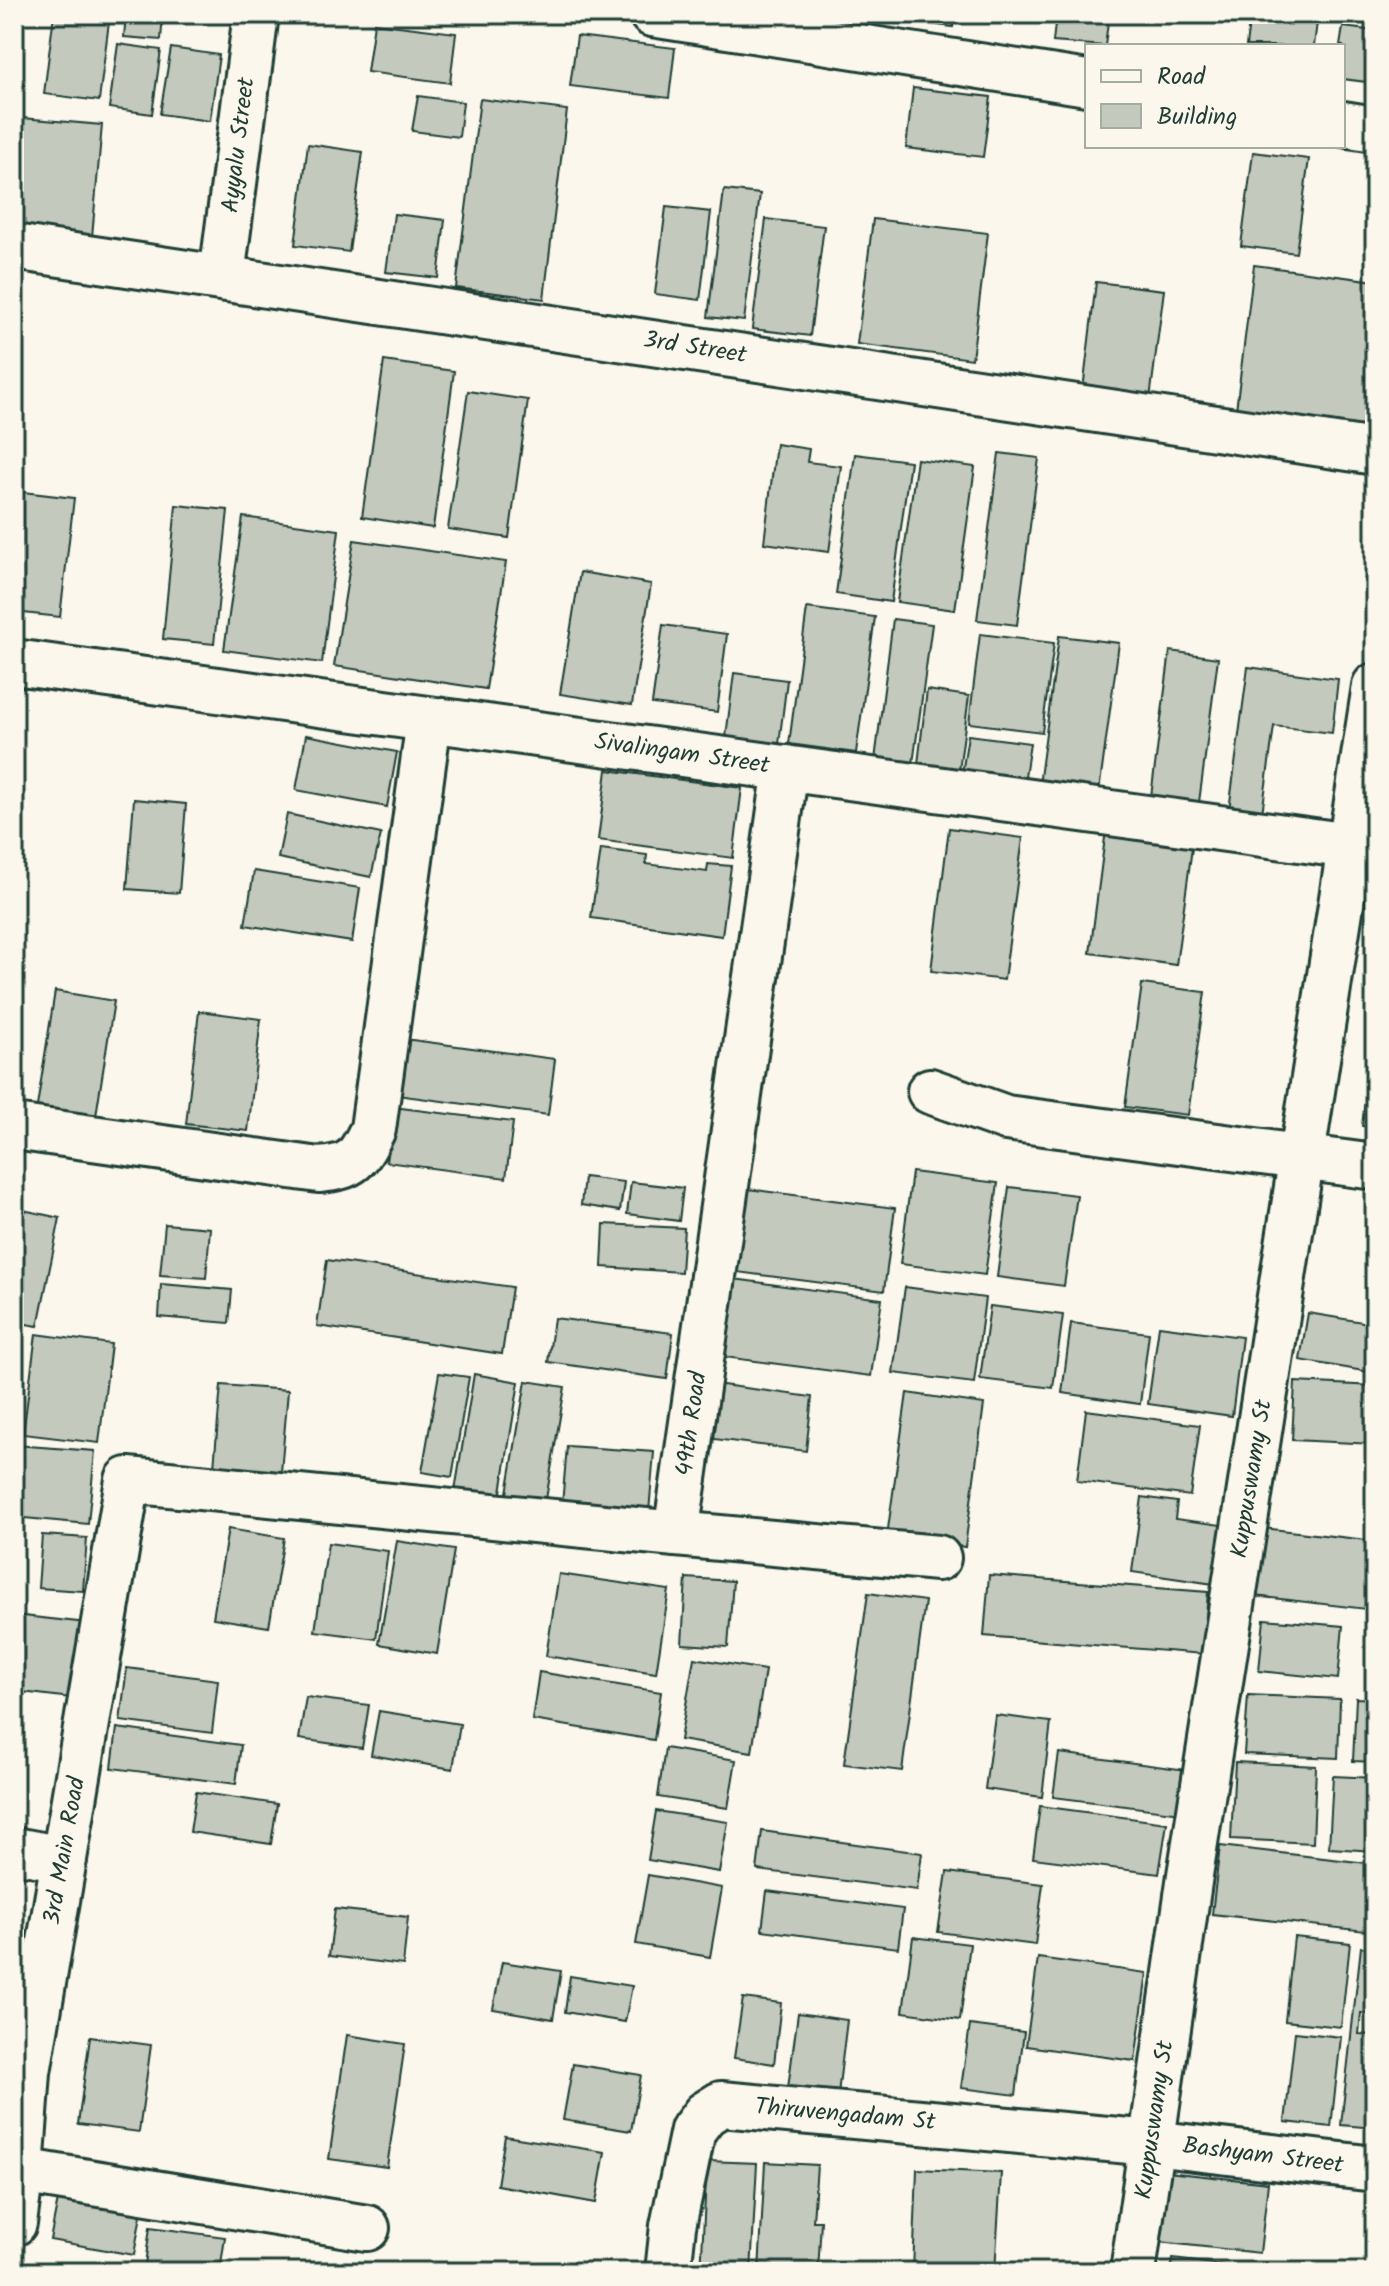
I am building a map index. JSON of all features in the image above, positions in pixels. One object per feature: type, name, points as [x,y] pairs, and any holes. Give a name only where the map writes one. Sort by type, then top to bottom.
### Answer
[{"type":"street","name":"Ayyalu Street","points":[[222,276],[256,14]]},
{"type":"street","points":[[652,14],[1085,83]]},
{"type":"street","points":[[1345,124],[1375,129]]},
{"type":"street","name":"3rd Street","points":[[14,247],[1375,452]]},
{"type":"street","name":"Sivalingam Street","points":[[14,662],[1350,846]]},
{"type":"street","name":"Kuppuswamy St","points":[[1133,2272],[1190,1875],[1375,686]]},
{"type":"street","points":[[14,1127],[319,1170],[344,1168],[363,1150],[373,1129],[429,720]]},
{"type":"street","name":"49th Road","points":[[676,1534],[786,768]]},
{"type":"street","points":[[930,1091],[1006,1118],[1375,1167]]},
{"type":"street","name":"3rd Main Road","points":[[14,2223],[28,2072],[128,1480],[676,1534]]},
{"type":"street","points":[[676,1534],[938,1558]]},
{"type":"street","points":[[14,1850],[64,1859]]},
{"type":"street","name":"Thiruvengadam St","points":[[668,2272],[673,2226],[693,2130],[705,2114],[721,2104],[1152,2143]]},
{"type":"street","name":"Bashyam Street","points":[[1152,2143],[1375,2169]]},
{"type":"street","points":[[21,2171],[367,2228]]},
{"type":"building","points":[[54,14],[110,14],[99,101],[44,94]]},
{"type":"building","points":[[126,14],[163,14],[161,40],[124,37]]},
{"type":"building","points":[[901,14],[954,14],[953,27],[901,20]]},
{"type":"building","points":[[1056,14],[1109,14],[1105,44],[1053,42]]},
{"type":"building","points":[[1250,14],[1318,14],[1314,44],[1246,44]]},
{"type":"building","points":[[374,23],[456,33],[450,83],[367,72]]},
{"type":"building","points":[[1343,27],[1375,31],[1375,83],[1345,79],[1345,44],[1340,44]]},
{"type":"building","points":[[577,36],[675,48],[669,98],[570,86]]},
{"type":"building","points":[[118,44],[161,50],[152,114],[109,108]]},
{"type":"building","points":[[171,48],[219,55],[210,121],[160,114]]},
{"type":"building","points":[[913,88],[991,97],[983,157],[906,148]]},
{"type":"building","points":[[418,96],[463,102],[459,137],[412,131]]},
{"type":"building","points":[[480,99],[567,110],[544,299],[456,288]]},
{"type":"building","points":[[22,118],[102,125],[92,237],[14,230]]},
{"type":"building","points":[[308,144],[363,152],[349,252],[295,245]]},
{"type":"building","points":[[1253,152],[1309,159],[1296,253],[1241,246]]},
{"type":"building","points":[[724,190],[760,194],[744,321],[708,317]]},
{"type":"building","points":[[666,207],[711,212],[700,300],[655,294]]},
{"type":"building","points":[[394,214],[445,220],[438,278],[386,272]]},
{"type":"building","points":[[766,219],[824,226],[810,336],[752,329]]},
{"type":"building","points":[[873,219],[988,233],[972,359],[857,344]]},
{"type":"building","points":[[1254,265],[1375,281],[1375,435],[1235,418]]},
{"type":"building","points":[[1096,282],[1164,290],[1150,399],[1083,390]]},
{"type":"building","points":[[384,361],[454,371],[433,528],[362,517]]},
{"type":"building","points":[[468,391],[528,400],[509,538],[448,529]]},
{"type":"building","points":[[776,444],[809,449],[807,462],[841,466],[829,552],[764,543]]},
{"type":"building","points":[[999,453],[1039,458],[1017,625],[977,620]]},
{"type":"building","points":[[855,454],[910,461],[891,602],[836,594]]},
{"type":"building","points":[[917,459],[975,467],[955,610],[897,602]]},
{"type":"building","points":[[14,491],[74,498],[60,617],[14,612]]},
{"type":"building","points":[[176,505],[228,510],[214,644],[163,639]]},
{"type":"building","points":[[243,517],[339,530],[322,663],[224,650]]},
{"type":"building","points":[[354,540],[506,562],[486,689],[334,666]]},
{"type":"building","points":[[580,572],[651,584],[632,705],[560,694]]},
{"type":"building","points":[[807,608],[875,617],[856,753],[789,744]]},
{"type":"building","points":[[893,619],[932,624],[913,764],[875,760]]},
{"type":"building","points":[[663,625],[727,634],[717,712],[652,704]]},
{"type":"building","points":[[980,634],[1054,643],[1042,732],[969,723]]},
{"type":"building","points":[[1059,636],[1119,643],[1099,792],[1039,785]]},
{"type":"building","points":[[1170,651],[1218,658],[1198,810],[1150,804]]},
{"type":"building","points":[[1248,667],[1338,679],[1332,733],[1274,726],[1262,814],[1229,810]]},
{"type":"building","points":[[734,673],[787,680],[779,744],[726,737]]},
{"type":"building","points":[[927,690],[969,696],[958,778],[917,772]]},
{"type":"building","points":[[306,735],[397,752],[387,807],[296,790]]},
{"type":"building","points":[[968,735],[1030,743],[1024,783],[962,774]]},
{"type":"building","points":[[607,770],[742,788],[733,858],[598,840]]},
{"type":"building","points":[[134,799],[186,804],[179,893],[127,889]]},
{"type":"building","points":[[287,814],[381,834],[371,877],[278,858]]},
{"type":"building","points":[[1107,822],[1194,833],[1176,965],[1090,953]]},
{"type":"building","points":[[949,828],[1023,838],[1004,980],[931,971]]},
{"type":"building","points":[[601,849],[647,855],[646,864],[707,872],[708,864],[731,866],[722,936],[591,918]]},
{"type":"building","points":[[254,871],[360,888],[352,942],[245,925]]},
{"type":"building","points":[[1142,984],[1205,992],[1188,1115],[1125,1107]]},
{"type":"building","points":[[55,991],[114,1001],[95,1122],[36,1113]]},
{"type":"building","points":[[199,1011],[261,1019],[248,1131],[186,1124]]},
{"type":"building","points":[[397,1038],[555,1059],[548,1115],[389,1094]]},
{"type":"building","points":[[1369,1067],[1375,1067],[1375,1128],[1362,1126]]},
{"type":"building","points":[[393,1107],[513,1122],[506,1178],[386,1162]]},
{"type":"building","points":[[912,1172],[998,1183],[985,1275],[900,1264]]},
{"type":"building","points":[[584,1177],[624,1182],[620,1211],[581,1205]]},
{"type":"building","points":[[631,1182],[683,1188],[679,1221],[627,1214]]},
{"type":"building","points":[[1009,1187],[1077,1195],[1064,1286],[997,1277]]},
{"type":"building","points":[[748,1189],[895,1208],[884,1291],[737,1272]]},
{"type":"building","points":[[23,1210],[60,1218],[38,1326],[14,1322],[14,1252]]},
{"type":"building","points":[[165,1224],[210,1228],[206,1278],[160,1275]]},
{"type":"building","points":[[604,1224],[684,1228],[681,1272],[602,1267]]},
{"type":"building","points":[[327,1260],[512,1287],[502,1354],[317,1326]]},
{"type":"building","points":[[726,1278],[882,1299],[871,1376],[716,1356]]},
{"type":"building","points":[[161,1284],[232,1290],[229,1323],[159,1317]]},
{"type":"building","points":[[905,1287],[985,1298],[974,1383],[893,1373]]},
{"type":"building","points":[[990,1306],[1063,1315],[1053,1388],[980,1379]]},
{"type":"building","points":[[1308,1313],[1375,1324],[1375,1373],[1300,1360]]},
{"type":"building","points":[[554,1318],[673,1333],[667,1379],[548,1362]]},
{"type":"building","points":[[1071,1323],[1149,1333],[1140,1404],[1062,1393]]},
{"type":"building","points":[[1159,1326],[1242,1337],[1232,1416],[1148,1404]]},
{"type":"building","points":[[36,1334],[111,1344],[99,1443],[23,1434]]},
{"type":"building","points":[[439,1373],[469,1377],[452,1477],[422,1472]]},
{"type":"building","points":[[474,1374],[519,1382],[500,1498],[455,1491]]},
{"type":"building","points":[[526,1381],[565,1387],[545,1505],[506,1499]]},
{"type":"building","points":[[1295,1382],[1375,1386],[1375,1444],[1292,1440]]},
{"type":"building","points":[[715,1384],[812,1397],[806,1451],[707,1438]]},
{"type":"building","points":[[221,1385],[288,1390],[281,1472],[214,1467]]},
{"type":"building","points":[[907,1393],[984,1404],[965,1547],[887,1536]]},
{"type":"building","points":[[1086,1410],[1200,1425],[1190,1496],[1077,1481]]},
{"type":"building","points":[[14,1445],[95,1451],[88,1524],[14,1517]]},
{"type":"building","points":[[567,1446],[654,1452],[649,1512],[562,1505]]},
{"type":"building","points":[[1142,1497],[1177,1502],[1175,1519],[1222,1525],[1214,1584],[1132,1572]]},
{"type":"building","points":[[1263,1528],[1375,1541],[1375,1610],[1254,1596]]},
{"type":"building","points":[[228,1529],[284,1538],[269,1627],[213,1618]]},
{"type":"building","points":[[42,1535],[87,1538],[83,1591],[38,1588]]},
{"type":"building","points":[[397,1541],[454,1550],[437,1654],[379,1644]]},
{"type":"building","points":[[328,1543],[388,1551],[376,1639],[315,1631]]},
{"type":"building","points":[[559,1574],[669,1590],[656,1673],[546,1656]]},
{"type":"building","points":[[989,1575],[1208,1592],[1203,1654],[984,1636]]},
{"type":"building","points":[[686,1578],[733,1581],[728,1647],[682,1644]]},
{"type":"building","points":[[868,1593],[925,1601],[902,1771],[844,1764]]},
{"type":"building","points":[[14,1615],[96,1624],[87,1700],[14,1691]]},
{"type":"building","points":[[1264,1619],[1343,1626],[1338,1679],[1259,1671]]},
{"type":"building","points":[[694,1658],[765,1670],[752,1752],[680,1740]]},
{"type":"building","points":[[127,1668],[218,1680],[212,1733],[120,1721]]},
{"type":"building","points":[[539,1672],[661,1692],[654,1740],[532,1720]]},
{"type":"building","points":[[1248,1695],[1340,1699],[1338,1758],[1244,1754]]},
{"type":"building","points":[[306,1697],[369,1705],[362,1748],[299,1739]]},
{"type":"building","points":[[1356,1698],[1375,1699],[1375,1762],[1353,1761]]},
{"type":"building","points":[[379,1711],[460,1724],[453,1769],[371,1755]]},
{"type":"building","points":[[995,1715],[1051,1722],[1042,1797],[985,1789]]},
{"type":"building","points":[[117,1728],[241,1745],[236,1784],[112,1768]]},
{"type":"building","points":[[665,1748],[736,1760],[728,1808],[658,1797]]},
{"type":"building","points":[[1059,1753],[1187,1770],[1181,1813],[1053,1797]]},
{"type":"building","points":[[1235,1762],[1316,1766],[1313,1843],[1231,1839]]},
{"type":"building","points":[[1333,1776],[1375,1778],[1375,1851],[1329,1848]]},
{"type":"building","points":[[196,1792],[277,1804],[271,1844],[190,1832]]},
{"type":"building","points":[[1040,1806],[1167,1823],[1159,1874],[1033,1858]]},
{"type":"building","points":[[656,1811],[728,1822],[719,1872],[648,1860]]},
{"type":"building","points":[[762,1831],[922,1853],[917,1890],[757,1870]]},
{"type":"building","points":[[1220,1846],[1375,1864],[1375,1932],[1212,1914]]},
{"type":"building","points":[[947,1872],[1043,1884],[1035,1945],[938,1932]]},
{"type":"building","points":[[648,1875],[722,1888],[710,1957],[636,1944]]},
{"type":"building","points":[[767,1891],[903,1909],[898,1948],[762,1930]]},
{"type":"building","points":[[335,1909],[408,1917],[403,1965],[329,1956]]},
{"type":"building","points":[[913,1937],[970,1944],[960,2020],[903,2012]]},
{"type":"building","points":[[1294,1937],[1350,1943],[1341,2027],[1285,2021]]},
{"type":"building","points":[[1361,1947],[1375,1949],[1375,2015],[1361,2013],[1359,2034],[1375,2035],[1375,2128],[1341,2125]]},
{"type":"building","points":[[1038,1958],[1147,1973],[1135,2061],[1026,2046]]},
{"type":"building","points":[[502,1962],[561,1971],[553,2019],[493,2009]]},
{"type":"building","points":[[570,1976],[632,1986],[625,2022],[565,2012]]},
{"type":"building","points":[[743,1998],[781,2003],[774,2064],[734,2058]]},
{"type":"building","points":[[798,2013],[847,2020],[838,2094],[788,2088]]},
{"type":"building","points":[[970,2025],[1024,2032],[1016,2095],[961,2088]]},
{"type":"building","points":[[1295,2032],[1341,2037],[1331,2127],[1285,2122]]},
{"type":"building","points":[[347,2035],[405,2044],[387,2167],[329,2159]]},
{"type":"building","points":[[90,2037],[151,2045],[139,2132],[78,2124]]},
{"type":"building","points":[[573,2064],[641,2075],[631,2131],[563,2120]]},
{"type":"building","points":[[505,2136],[605,2152],[596,2203],[497,2185]]},
{"type":"building","points":[[707,2161],[757,2163],[751,2272],[701,2272]]},
{"type":"building","points":[[765,2162],[817,2165],[813,2221],[821,2221],[818,2272],[759,2272]]},
{"type":"building","points":[[917,2169],[1001,2173],[995,2272],[913,2272]]},
{"type":"building","points":[[1167,2172],[1268,2183],[1260,2253],[1159,2242]]},
{"type":"building","points":[[60,2189],[143,2203],[134,2255],[50,2240]]},
{"type":"building","points":[[150,2227],[225,2237],[220,2272],[144,2272]]},
{"type":"building","points":[[1173,2259],[1254,2269],[1254,2272],[1171,2272]]}]
